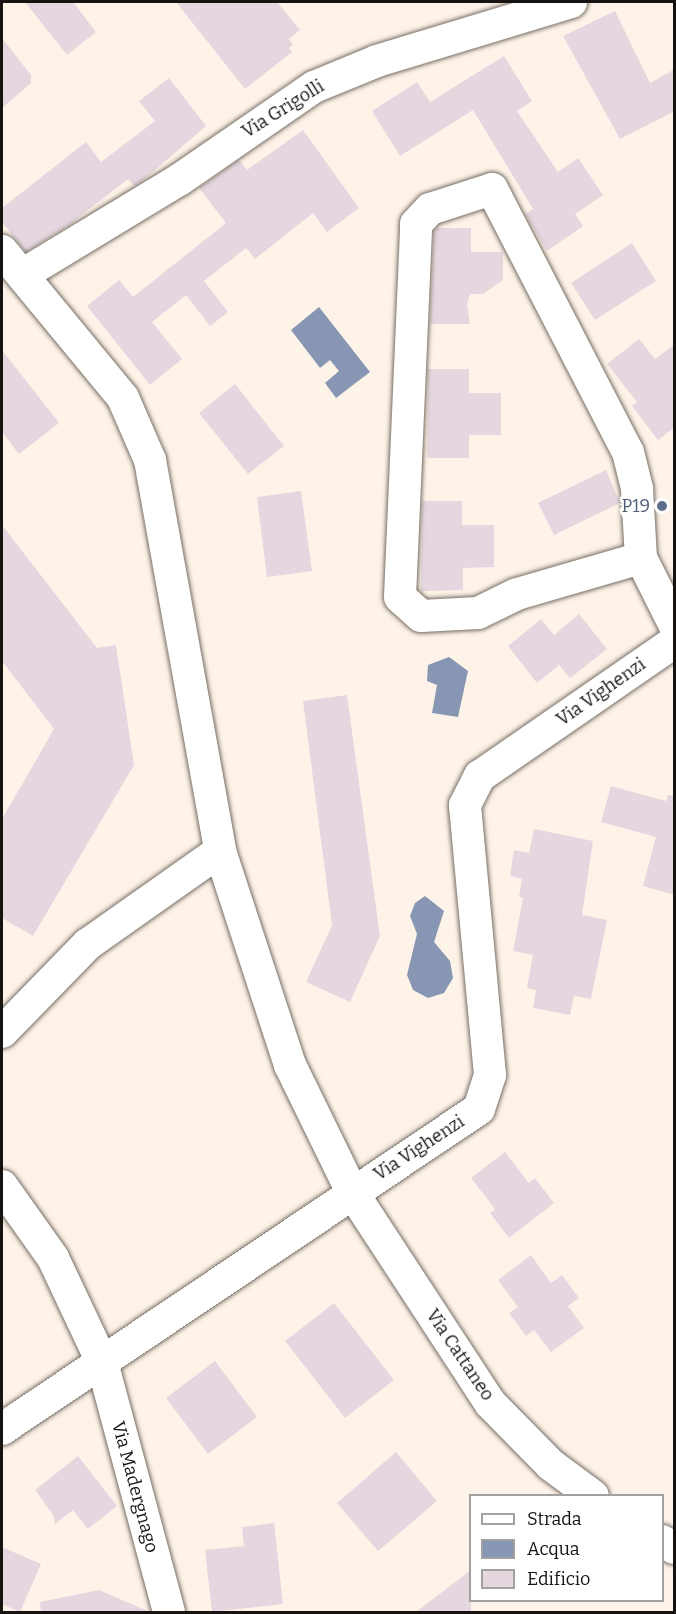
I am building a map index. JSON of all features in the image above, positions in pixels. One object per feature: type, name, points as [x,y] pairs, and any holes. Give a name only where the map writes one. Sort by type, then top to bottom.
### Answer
[{"type":"street","name":"Via Grigolli","points":[[22,274],[179,180],[314,87],[511,9],[571,2]]},
{"type":"street","points":[[641,558],[516,594],[478,613],[421,616],[400,597],[416,224],[430,209],[492,189],[628,452],[637,489],[641,558],[675,624]]},
{"type":"street","name":"Via Cattaneo","points":[[2,251],[123,398],[150,460],[220,851],[290,1065],[352,1192],[490,1403],[551,1465],[590,1494]]},
{"type":"street","name":"Via Vighenzi","points":[[2,1430],[352,1192],[479,1109],[490,1075],[465,805],[480,776],[675,642]]},
{"type":"street","points":[[2,1032],[88,944],[220,851]]},
{"type":"street","name":"Via Madergnago","points":[[2,1186],[53,1258],[102,1362],[169,1612]]},
{"type":"water","points":[[319,307],[370,372],[336,398],[325,383],[339,371],[330,360],[320,368],[291,330]]},
{"type":"water","points":[[449,657],[468,671],[458,717],[432,713],[437,685],[427,681],[428,665]]},
{"type":"water","points":[[425,896],[444,911],[434,942],[450,961],[453,978],[444,993],[428,998],[413,990],[407,975],[417,934],[410,916],[415,903]]},
{"type":"building","points":[[25,2],[73,2],[96,32],[67,55]]},
{"type":"building","points":[[176,2],[277,2],[300,30],[289,39],[293,45],[289,48],[292,52],[245,89]]},
{"type":"building","points":[[615,11],[650,83],[675,69],[675,111],[620,139],[563,36]]},
{"type":"building","points":[[2,38],[31,75],[31,83],[2,108]]},
{"type":"building","points":[[504,56],[532,101],[517,111],[558,172],[578,158],[603,195],[575,214],[583,226],[547,251],[525,214],[533,209],[473,110],[400,156],[372,111],[417,82],[430,102]]},
{"type":"building","points":[[169,78],[206,126],[141,182],[134,186],[128,179],[69,225],[26,252],[2,222],[2,208],[86,142],[101,162],[155,121],[139,101]]},
{"type":"building","points":[[303,130],[359,208],[327,232],[313,213],[255,259],[246,248],[204,281],[228,312],[210,326],[186,295],[152,322],[182,359],[150,385],[87,306],[119,280],[133,297],[226,223],[199,188],[239,160],[247,170]]},
{"type":"building","points":[[437,228],[471,228],[471,252],[503,252],[503,280],[483,294],[470,294],[467,304],[470,324],[430,324],[434,231]]},
{"type":"building","points":[[632,243],[656,281],[595,320],[571,283]]},
{"type":"building","points":[[639,339],[655,359],[675,344],[675,427],[658,440],[632,406],[637,402],[607,364]]},
{"type":"building","points":[[2,350],[59,423],[19,454],[2,432]]},
{"type":"building","points":[[428,369],[469,369],[469,393],[501,393],[501,435],[469,435],[469,458],[427,458]]},
{"type":"building","points":[[235,384],[284,446],[248,474],[199,413]]},
{"type":"building","points":[[606,470],[620,503],[554,535],[538,503]]},
{"type":"building","points":[[301,491],[312,571],[267,577],[257,497]]},
{"type":"building","points":[[422,501],[462,501],[462,525],[494,525],[494,567],[463,568],[463,590],[421,591]]},
{"type":"building","points":[[2,525],[97,648],[116,645],[134,765],[33,936],[2,918],[2,819],[54,729],[2,661]]},
{"type":"building","points":[[579,614],[607,649],[570,678],[559,665],[537,683],[508,646],[541,619],[554,635]]},
{"type":"building","points":[[347,695],[380,936],[350,1002],[306,982],[332,925],[303,701]]},
{"type":"building","points":[[611,786],[666,801],[668,795],[675,796],[675,895],[643,886],[656,837],[601,822]]},
{"type":"building","points":[[534,829],[593,841],[582,915],[607,920],[591,999],[574,996],[570,1015],[533,1008],[536,990],[527,988],[533,955],[513,951],[523,898],[519,897],[522,879],[510,876],[514,850],[529,853]]},
{"type":"building","points":[[505,1152],[529,1183],[535,1178],[554,1203],[509,1238],[490,1213],[495,1209],[471,1178]]},
{"type":"building","points":[[531,1255],[551,1283],[562,1275],[579,1298],[568,1306],[584,1328],[551,1352],[534,1330],[526,1336],[509,1313],[518,1307],[498,1280]]},
{"type":"building","points":[[334,1303],[394,1380],[345,1418],[285,1341]]},
{"type":"building","points":[[215,1361],[257,1417],[208,1454],[166,1398]]},
{"type":"building","points":[[396,1452],[437,1501],[378,1551],[337,1503]]},
{"type":"building","points":[[78,1456],[117,1506],[88,1529],[73,1510],[55,1524],[53,1515],[35,1490]]},
{"type":"building","points":[[274,1523],[283,1604],[212,1612],[205,1550],[244,1546],[242,1527]]},
{"type":"building","points":[[2,1547],[41,1564],[20,1612],[2,1604]]},
{"type":"building","points":[[469,1572],[471,1612],[416,1612]]},
{"type":"building","points":[[99,1590],[150,1612],[41,1612],[40,1602]]},
{"type":"place","name":"P19","points":[[662,506]]}]
